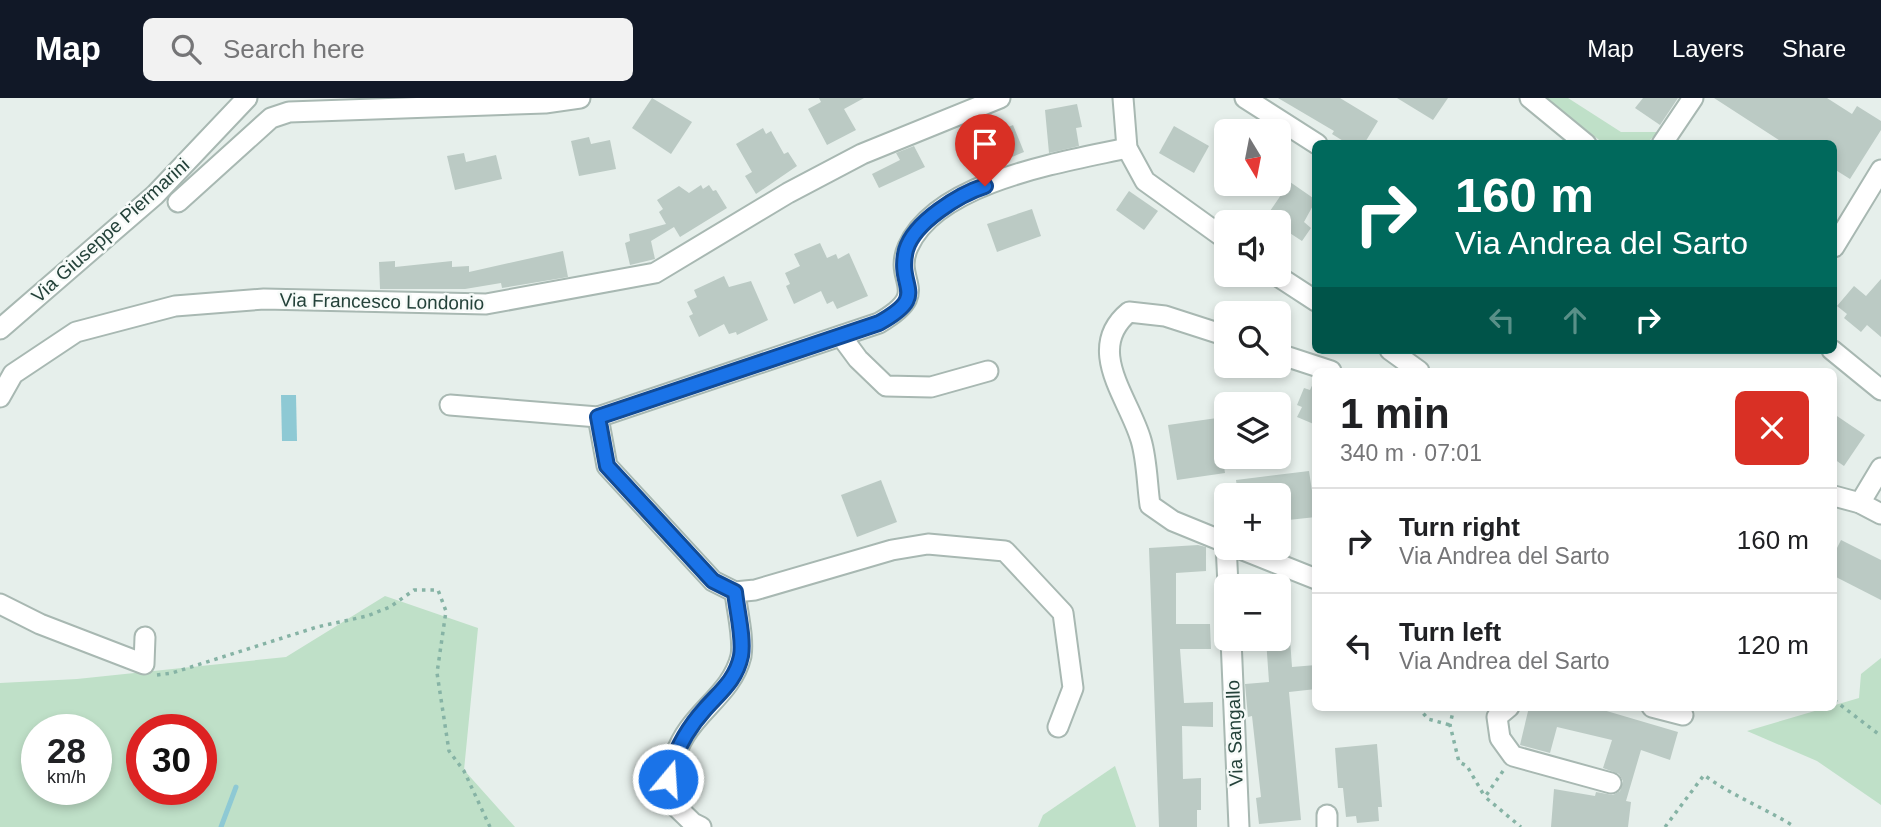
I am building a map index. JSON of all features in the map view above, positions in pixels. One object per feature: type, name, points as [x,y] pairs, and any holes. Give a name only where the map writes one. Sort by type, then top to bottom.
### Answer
[{"type":"street","name":"Via Giuseppe Piermarini","points":[[0,329],[155,195],[247,98]]},
{"type":"street","points":[[178,202],[271,118],[289,112],[545,103],[580,98]]},
{"type":"street","name":"Via Francesco Londonio","points":[[0,397],[13,374],[76,332],[176,306],[264,299],[486,304],[655,273],[788,193],[862,154],[1000,98]]},
{"type":"street","points":[[1123,98],[1127,148],[1145,181],[1214,231]]},
{"type":"street","points":[[1245,98],[1312,141]]},
{"type":"street","points":[[1530,98],[1581,140]]},
{"type":"street","points":[[1665,140],[1693,98]]},
{"type":"street","points":[[450,405],[598,417],[879,323],[901,311],[910,290],[906,251],[912,239],[921,226],[964,193],[1028,171],[1127,148]]},
{"type":"street","points":[[1837,242],[1881,170]]},
{"type":"street","points":[[1291,285],[1312,298]]},
{"type":"street","points":[[1214,333],[1165,316],[1129,312],[1118,321],[1110,337],[1111,364],[1117,385],[1142,440],[1150,505],[1173,521],[1214,538]]},
{"type":"street","points":[[841,336],[858,359],[886,386],[931,387],[988,371]]},
{"type":"street","points":[[1396,354],[1415,368]]},
{"type":"street","points":[[1837,354],[1881,390]]},
{"type":"street","points":[[1291,358],[1322,368]]},
{"type":"street","points":[[598,417],[607,466],[713,581],[735,592],[755,590],[892,550],[928,544],[1005,551],[1063,613],[1073,688],[1058,727]]},
{"type":"street","points":[[1860,503],[1881,468]]},
{"type":"street","points":[[1837,497],[1860,503],[1881,514]]},
{"type":"street","points":[[1268,560],[1312,577]]},
{"type":"street","points":[[701,827],[665,796],[672,763],[685,735],[705,708],[729,686],[741,655],[735,592]]},
{"type":"street","points":[[0,604],[40,624],[144,664],[145,637]]},
{"type":"street","name":"Via Sangallo","points":[[1232,651],[1239,827]]},
{"type":"street","points":[[1504,711],[1497,717],[1500,738],[1513,756],[1611,783]]},
{"type":"street","points":[[1668,711],[1683,715]]},
{"type":"path","points":[[144,664],[150,676],[172,673],[317,627],[367,616],[390,607],[414,590],[438,590],[446,611],[437,673],[449,751],[464,771],[490,827]]},
{"type":"path","points":[[1837,702],[1881,736]]},
{"type":"path","points":[[1421,711],[1427,719],[1450,725]]},
{"type":"path","points":[[1453,711],[1450,725],[1460,762],[1467,766],[1485,797],[1521,827]]},
{"type":"path","points":[[1485,797],[1513,756]]},
{"type":"path","points":[[1665,827],[1704,775],[1730,794],[1762,806],[1795,827]]},
{"type":"green space","points":[[1546,98],[1568,98],[1621,132],[1658,132],[1650,140],[1599,140]]},
{"type":"green space","points":[[385,596],[478,628],[464,770],[515,827],[0,827],[0,683],[77,679],[286,657]]},
{"type":"green space","points":[[1881,658],[1881,805],[1817,761],[1747,731],[1815,711],[1837,711],[1837,704],[1859,698],[1861,674]]},
{"type":"green space","points":[[1115,766],[1136,827],[1038,827],[1043,815]]},
{"type":"water","points":[[281,395],[296,395],[297,441],[282,441]]},
{"type":"building","points":[[652,98],[692,122],[671,154],[632,128]]},
{"type":"building","points":[[819,98],[864,98],[844,109],[856,130],[827,145],[808,109],[821,102]]},
{"type":"building","points":[[1278,98],[1340,98],[1378,121],[1366,140],[1342,140],[1332,134],[1334,131]]},
{"type":"building","points":[[1397,98],[1448,98],[1433,120]]},
{"type":"building","points":[[1643,98],[1678,98],[1660,125],[1635,108]]},
{"type":"building","points":[[1714,98],[1827,98],[1852,114],[1857,106],[1881,121],[1881,130],[1850,179],[1837,171],[1837,140],[1779,140]]},
{"type":"building","points":[[1077,104],[1082,127],[1076,128],[1079,146],[1049,153],[1045,110]]},
{"type":"building","points":[[1001,121],[1004,129],[1013,125],[1024,152],[993,165],[987,151],[982,154],[973,133]]},
{"type":"building","points":[[1174,126],[1209,146],[1194,173],[1159,153]]},
{"type":"building","points":[[763,128],[766,134],[771,131],[784,154],[788,152],[797,166],[756,194],[745,176],[752,172],[736,144]]},
{"type":"building","points":[[589,137],[591,144],[610,140],[616,169],[579,176],[571,141]]},
{"type":"building","points":[[914,146],[925,167],[879,188],[872,174],[900,160],[896,153]]},
{"type":"building","points":[[464,153],[466,162],[496,155],[502,179],[455,190],[447,156]]},
{"type":"building","points":[[1292,183],[1312,197],[1312,207],[1304,222],[1311,228],[1302,241],[1291,234],[1291,210],[1271,210],[1280,196],[1292,196]]},
{"type":"building","points":[[701,185],[703,189],[709,185],[713,191],[716,190],[727,208],[680,237],[674,227],[651,241],[655,259],[630,265],[625,243],[630,241],[629,234],[666,224],[659,212],[663,209],[657,200],[679,186],[689,193]]},
{"type":"building","points":[[1129,191],[1158,211],[1144,230],[1116,210]]},
{"type":"building","points":[[1032,209],[1041,236],[997,252],[987,224]]},
{"type":"building","points":[[820,243],[827,258],[836,254],[838,259],[849,253],[868,296],[837,309],[833,301],[827,304],[821,291],[794,304],[786,286],[790,284],[785,273],[800,266],[794,254]]},
{"type":"building","points":[[563,251],[568,277],[502,288],[501,283],[465,289],[380,289],[379,262],[395,261],[395,267],[452,261],[452,267],[469,266],[469,272]]},
{"type":"building","points":[[724,276],[729,287],[751,281],[768,320],[737,335],[736,332],[729,334],[724,324],[699,337],[689,316],[693,314],[687,302],[697,297],[694,290]]},
{"type":"building","points":[[1881,279],[1881,337],[1867,325],[1861,332],[1844,318],[1847,314],[1837,306],[1854,286],[1866,296]]},
{"type":"building","points":[[1312,386],[1312,423],[1297,417],[1302,407],[1297,405],[1304,388],[1310,390]]},
{"type":"building","points":[[1837,416],[1865,435],[1844,466],[1837,461]]},
{"type":"building","points":[[1214,418],[1214,469],[1224,469],[1225,473],[1177,480],[1168,425]]},
{"type":"building","points":[[1309,471],[1312,517],[1291,520],[1291,483],[1236,483],[1236,480]]},
{"type":"building","points":[[881,480],[897,522],[857,537],[841,495]]},
{"type":"building","points":[[1841,540],[1881,560],[1881,600],[1837,578],[1837,548]]},
{"type":"building","points":[[1198,545],[1206,547],[1206,571],[1176,573],[1176,624],[1210,624],[1211,649],[1180,649],[1184,703],[1213,702],[1213,727],[1182,726],[1183,779],[1201,778],[1201,810],[1197,810],[1197,827],[1159,827],[1149,548]]},
{"type":"building","points":[[1267,651],[1291,651],[1292,667],[1312,665],[1312,689],[1289,692],[1301,820],[1259,824],[1256,798],[1261,797],[1252,716],[1248,717],[1245,684],[1269,682]]},
{"type":"building","points":[[1528,711],[1607,711],[1678,732],[1670,760],[1641,750],[1626,801],[1631,802],[1628,827],[1551,827],[1554,789],[1595,796],[1596,792],[1613,795],[1620,791],[1623,781],[1619,774],[1603,768],[1612,740],[1557,727],[1550,753],[1520,745]]},
{"type":"building","points":[[1377,744],[1382,807],[1378,807],[1379,821],[1357,823],[1356,816],[1346,817],[1343,788],[1338,788],[1335,748]]},
{"type":"waterway","points":[[221,827],[236,787]]},
{"type":"route","points":[[668,779],[685,735],[705,708],[729,686],[741,655],[735,592],[713,581],[607,466],[598,417],[879,323],[901,311],[910,290],[906,251],[912,239],[921,226],[964,193],[985,186]]}]
